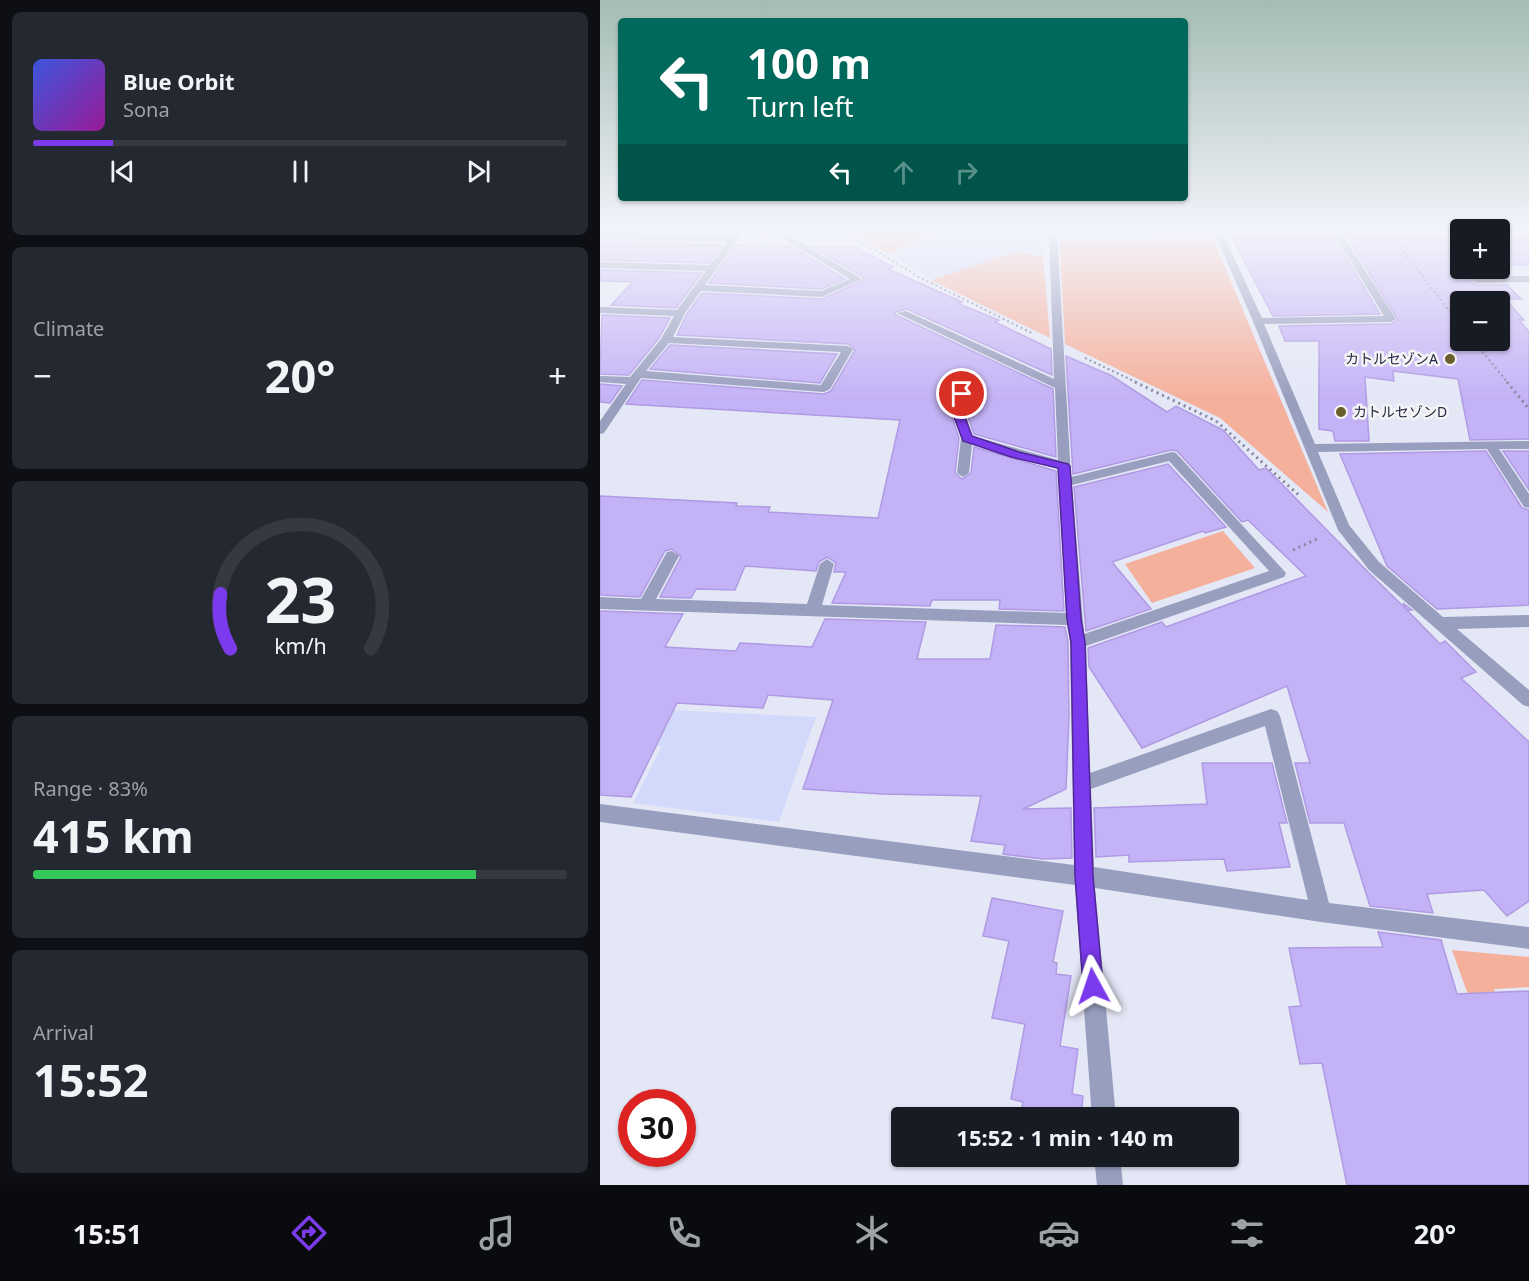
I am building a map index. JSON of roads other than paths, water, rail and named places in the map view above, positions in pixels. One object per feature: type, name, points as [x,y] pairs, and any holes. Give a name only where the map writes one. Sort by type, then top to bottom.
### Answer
[{"type":"street","points":[[600,430],[636,377],[666,340],[680,312],[698,288],[822,294],[837,287]]},
{"type":"street","points":[[1055,287],[1065,483],[1074,619],[1078,642],[1084,876],[1103,1107]]},
{"type":"street","points":[[1243,287],[1343,527],[1374,566],[1529,700]]},
{"type":"street","points":[[1258,321],[1391,319],[1371,287]]},
{"type":"street","points":[[600,310],[680,312]]},
{"type":"street","points":[[902,313],[1059,386]]},
{"type":"street","points":[[600,379],[636,377],[824,389],[848,349],[666,340]]},
{"type":"street","points":[[962,394],[960,417],[967,438],[963,473]]},
{"type":"street","points":[[967,438],[1015,454],[1064,466]]},
{"type":"street","points":[[1311,448],[1529,445]]},
{"type":"street","points":[[1491,446],[1529,504]]},
{"type":"street","points":[[1065,483],[1172,456],[1278,573],[1078,642]]},
{"type":"street","points":[[645,605],[672,556]]},
{"type":"street","points":[[813,610],[827,564]]},
{"type":"street","points":[[600,603],[1074,619]]},
{"type":"street","points":[[1441,623],[1529,621]]},
{"type":"street","points":[[1082,784],[1271,716],[1321,912]]},
{"type":"street","points":[[600,813],[1084,876],[1321,912],[1529,938]]},
{"type":"street","points":[[1108,1167],[1110,1185]]},
{"type":"place","name":"カトルセゾンA","points":[[1450,359]]},
{"type":"place","name":"カトルセゾンD","points":[[1341,412]]}]
